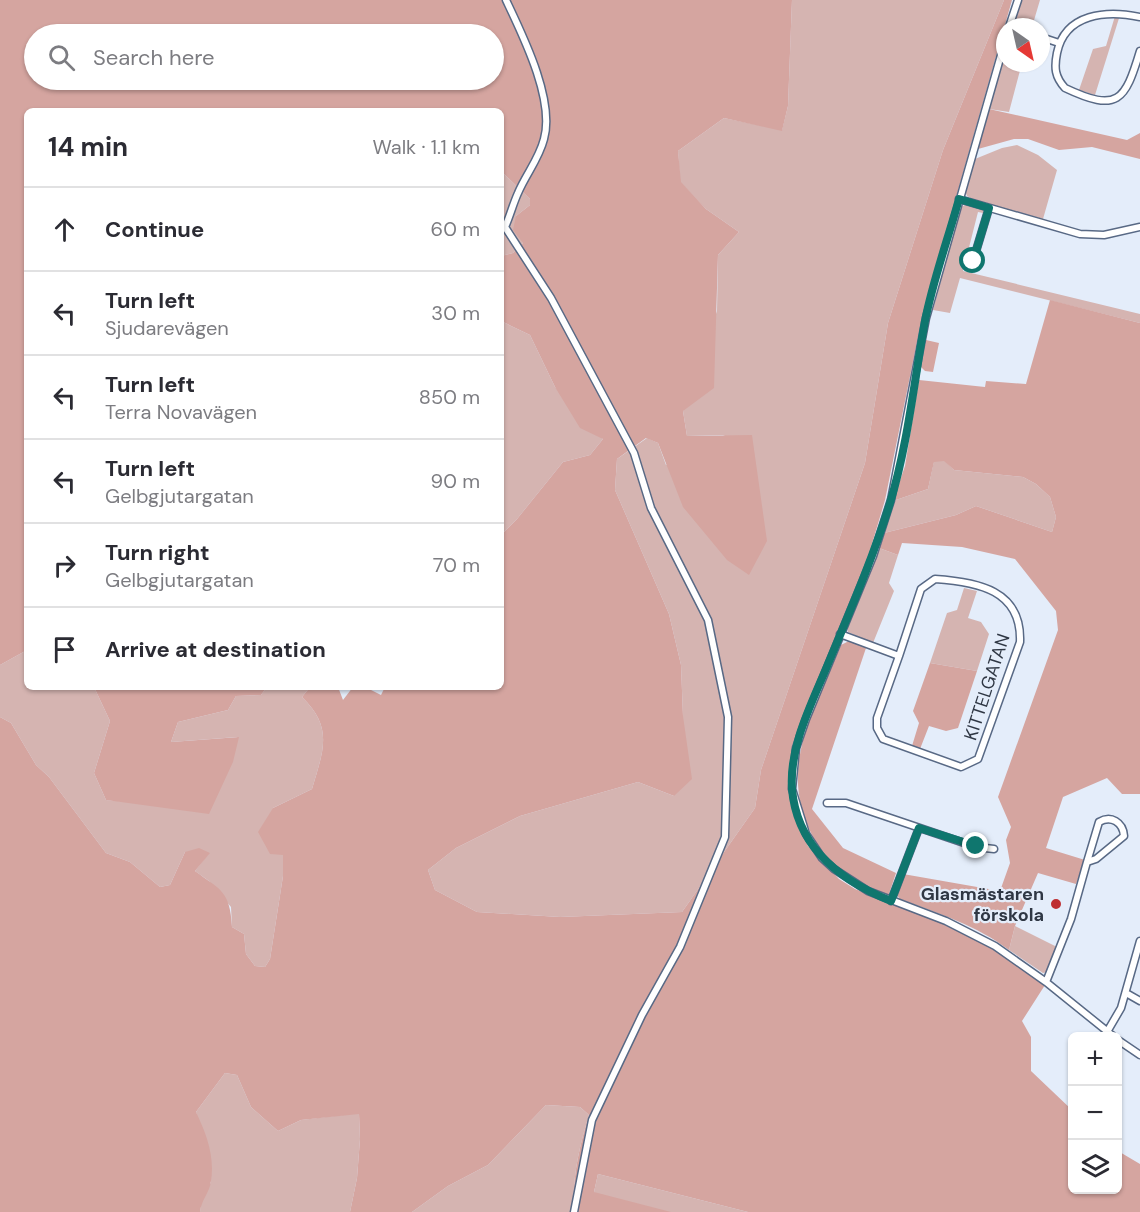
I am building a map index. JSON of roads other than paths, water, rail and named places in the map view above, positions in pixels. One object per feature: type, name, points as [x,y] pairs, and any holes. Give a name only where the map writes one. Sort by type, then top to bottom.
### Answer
[{"type":"street","points":[[506,0],[534,70],[547,116],[544,139],[538,156],[518,193],[505,227],[551,298],[634,453],[651,508],[708,620],[728,717],[725,837],[680,947],[642,1015],[592,1120],[574,1212]]},
{"type":"street","points":[[1013,18],[1018,0]]},
{"type":"street","points":[[1140,17],[1114,13],[1084,18],[1072,25],[1059,43],[1054,69],[1063,85],[1106,100],[1122,95],[1128,88],[1140,51]]},
{"type":"street","points":[[1050,40],[1059,43]]},
{"type":"street","points":[[996,72],[926,318],[891,500],[873,556],[796,748],[792,789],[800,820],[822,858],[849,881],[891,901],[964,928],[995,946],[1046,982],[1108,1032]]},
{"type":"street","points":[[959,199],[1091,236],[1140,227]]},
{"type":"street","points":[[973,261],[989,208]]},
{"type":"street","name":"KITTELGATAN","points":[[941,580],[993,590],[1016,614],[1020,642],[978,759],[961,767],[882,739],[877,728],[877,718],[899,656],[921,589],[930,581],[941,580]]},
{"type":"street","points":[[840,634],[899,656]]},
{"type":"street","points":[[827,803],[846,803],[976,846],[994,849]]},
{"type":"street","points":[[1046,982],[1071,919],[1087,862],[1099,822],[1104,819],[1116,820],[1123,828],[1124,836],[1096,859],[1087,862]]},
{"type":"street","points":[[891,901],[919,828]]},
{"type":"street","points":[[1111,1032],[1126,993],[1140,941]]},
{"type":"street","points":[[1126,993],[1140,1001]]},
{"type":"street","points":[[1122,1043],[1140,1055]]},
{"type":"place","name":"Glasmästaren förskola","points":[[1056,904]]}]
